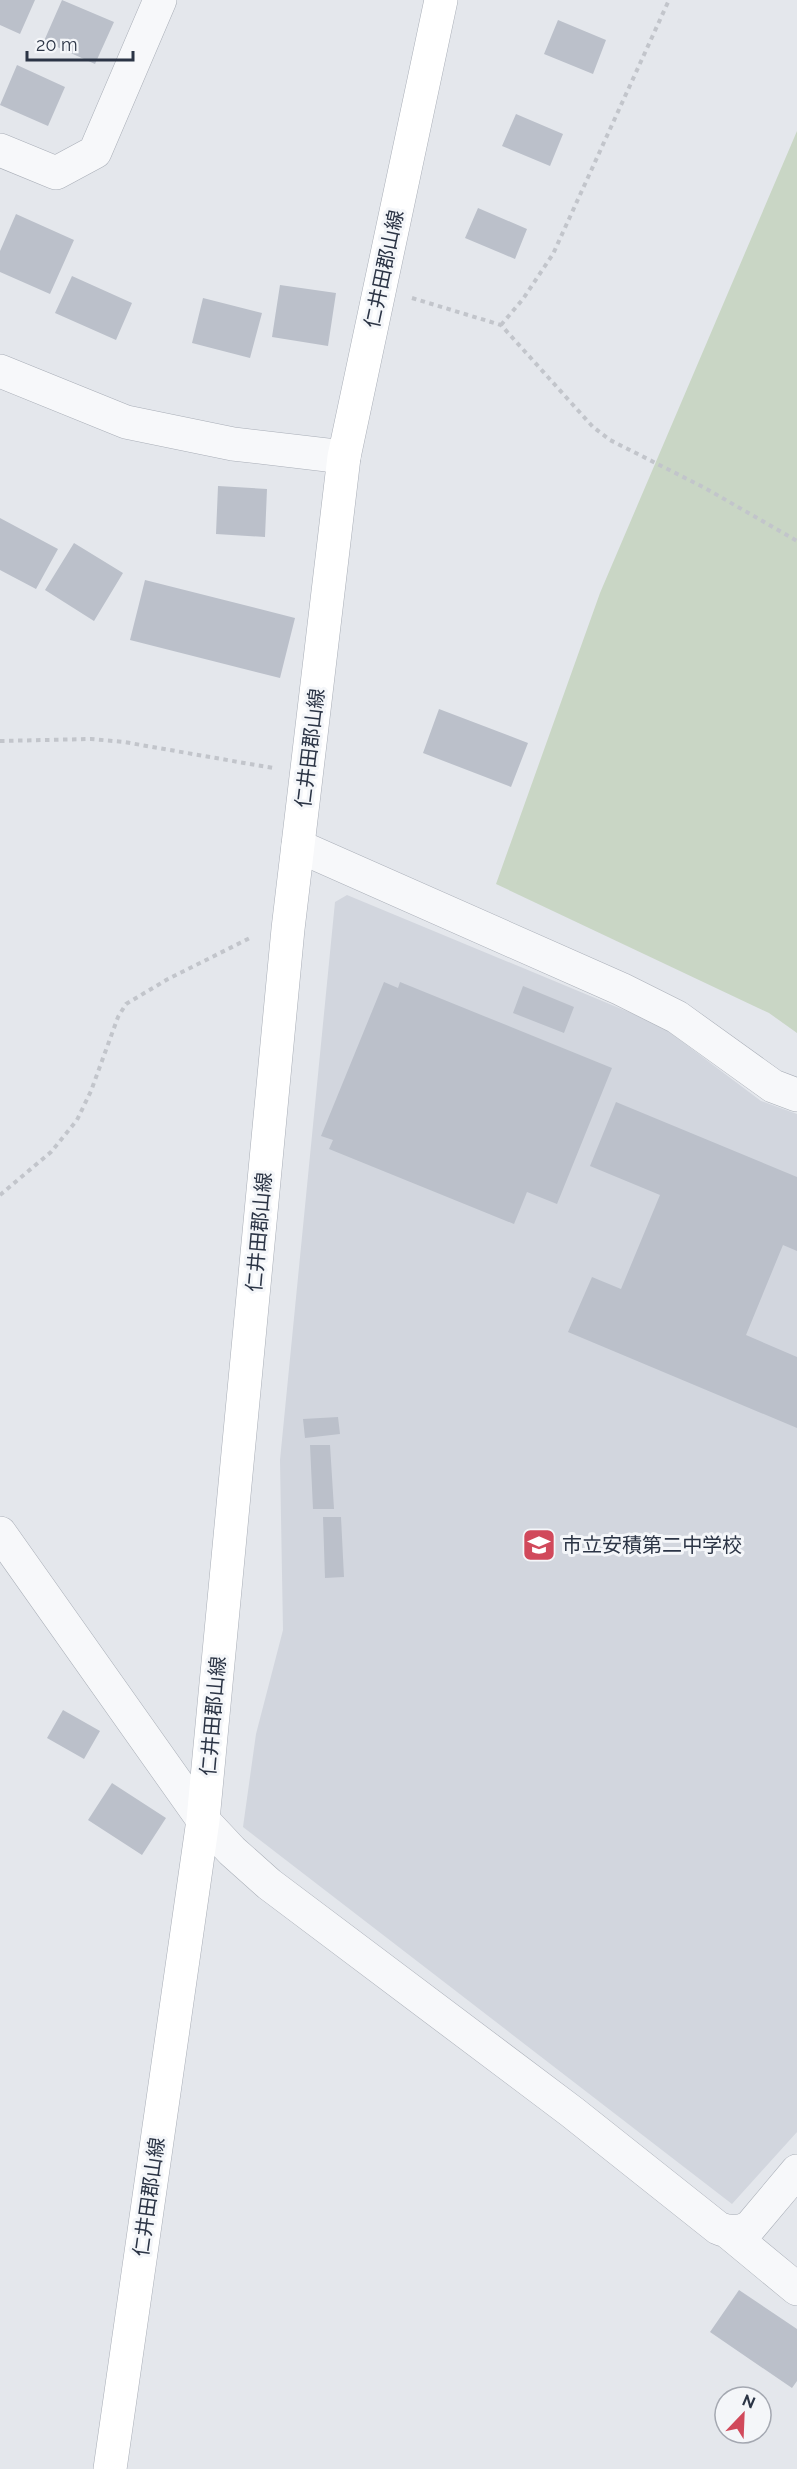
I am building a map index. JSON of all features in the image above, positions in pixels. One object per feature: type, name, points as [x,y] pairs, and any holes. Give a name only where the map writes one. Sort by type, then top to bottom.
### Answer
[{"type":"main road","name":"仁井田郡山線","points":[[110,2469],[203,1820],[288,929],[344,457],[441,0]]},
{"type":"street","points":[[0,150],[56,173],[95,152],[150,3]]},
{"type":"street","points":[[0,371],[126,422],[232,444],[344,457]]},
{"type":"street","points":[[298,846],[621,989],[677,1017],[773,1086],[797,1095]]},
{"type":"street","points":[[0,1533],[203,1820],[269,1884],[728,2232],[797,2289]]},
{"type":"street","points":[[728,2232],[744,2231],[750,2227],[797,2171]]},
{"type":"path","points":[[501,325],[554,254],[669,0]]},
{"type":"path","points":[[380,288],[501,325],[563,396],[601,434],[705,488],[797,541]]},
{"type":"path","points":[[0,741],[91,739],[124,742],[307,774]]},
{"type":"path","points":[[0,1195],[51,1152],[77,1120],[91,1091],[118,1017],[126,1004],[168,979],[252,937],[288,929]]},
{"type":"shaded area","name":"市立安積第二中学校","points":[[347,895],[660,1025],[761,1101],[797,1114],[797,2132],[732,2204],[243,1827],[256,1734],[283,1630],[280,1460],[335,902]]},
{"type":"green space","points":[[797,131],[797,1033],[769,1013],[496,884],[600,593]]},
{"type":"building","points":[[0,0],[35,0],[20,34],[0,25]]},
{"type":"building","points":[[62,0],[114,22],[95,64],[44,41]]},
{"type":"building","points":[[558,20],[606,40],[593,74],[544,54]]},
{"type":"building","points":[[17,65],[65,87],[48,126],[0,105]]},
{"type":"building","points":[[516,114],[563,134],[550,166],[502,146]]},
{"type":"building","points":[[478,208],[527,229],[515,259],[465,238]]},
{"type":"building","points":[[16,214],[74,240],[50,294],[0,272],[0,251]]},
{"type":"building","points":[[72,276],[132,303],[116,340],[55,313]]},
{"type":"building","points":[[280,285],[336,293],[328,346],[272,337]]},
{"type":"building","points":[[203,298],[262,313],[250,358],[192,343]]},
{"type":"building","points":[[218,486],[267,489],[265,537],[216,534]]},
{"type":"building","points":[[0,518],[58,549],[36,589],[0,570]]},
{"type":"building","points":[[74,543],[123,573],[94,621],[45,590]]},
{"type":"building","points":[[145,580],[295,618],[280,678],[130,640]]},
{"type":"building","points":[[439,709],[528,743],[511,787],[423,753]]},
{"type":"building","points":[[384,982],[398,988],[400,982],[612,1068],[557,1204],[527,1192],[514,1224],[329,1149],[333,1140],[321,1136]]},
{"type":"building","points":[[523,986],[574,1007],[564,1033],[513,1013]]},
{"type":"building","points":[[616,1102],[797,1177],[797,1251],[783,1245],[746,1335],[797,1357],[797,1428],[568,1332],[592,1277],[621,1289],[660,1195],[590,1166]]},
{"type":"building","points":[[338,1417],[340,1434],[305,1438],[303,1419]]},
{"type":"building","points":[[310,1445],[330,1445],[334,1509],[313,1509]]},
{"type":"building","points":[[323,1517],[341,1517],[344,1577],[325,1578]]},
{"type":"building","points":[[63,1710],[100,1731],[84,1759],[47,1738]]},
{"type":"building","points":[[112,1783],[166,1818],[142,1855],[88,1820]]},
{"type":"building","points":[[739,2290],[797,2329],[797,2381],[792,2388],[710,2332]]},
{"type":"place","name":"市立安積第二中学校","points":[[539,1545]]}]
